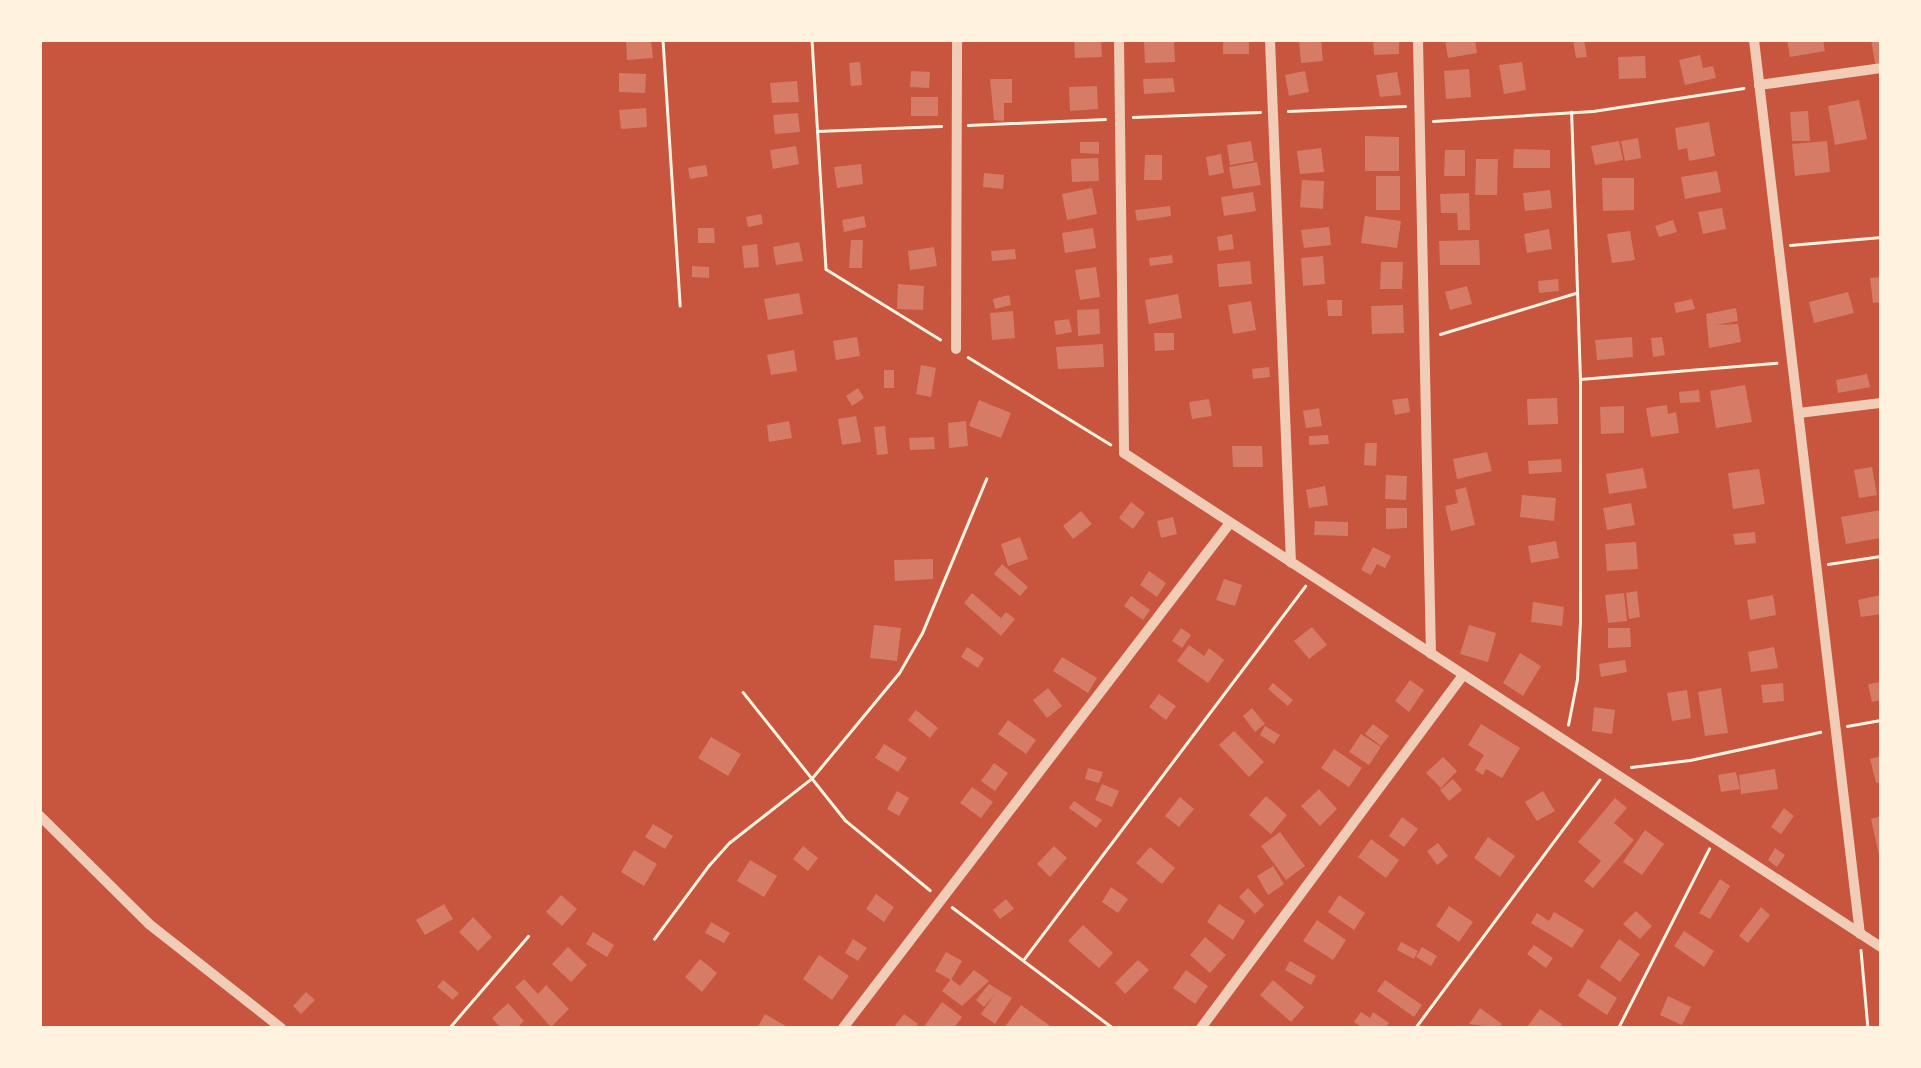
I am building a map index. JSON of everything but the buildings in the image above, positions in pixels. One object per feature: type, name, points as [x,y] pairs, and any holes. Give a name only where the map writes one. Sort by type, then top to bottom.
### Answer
[{"type":"street","points":[[956,40],[956,349]]},
{"type":"street","points":[[1119,40],[1124,453],[1881,947]]},
{"type":"street","points":[[1270,40],[1291,563]]},
{"type":"street","points":[[1418,40],[1431,654]]},
{"type":"street","points":[[1754,40],[1860,934]]},
{"type":"street","points":[[1759,85],[1881,68]]},
{"type":"street","points":[[1799,413],[1881,404]]},
{"type":"street","points":[[844,1028],[1230,523]]},
{"type":"street","points":[[1202,1028],[1463,676]]},
{"type":"street","points":[[40,816],[149,924],[281,1028]]},
{"type":"path","points":[[663,40],[680,304]]},
{"type":"path","points":[[812,40],[826,269],[1124,453]]},
{"type":"path","points":[[1419,122],[1572,112],[1759,85]]},
{"type":"path","points":[[1564,742],[1577,680],[1580,622],[1580,380],[1572,112]]},
{"type":"path","points":[[1779,246],[1881,237]]},
{"type":"path","points":[[1424,338],[1577,292]]},
{"type":"path","points":[[1580,380],[1793,362]]},
{"type":"path","points":[[654,939],[730,842],[812,778],[906,660],[986,479]]},
{"type":"path","points":[[1816,566],[1881,556]]},
{"type":"path","points":[[1022,960],[1312,576]]},
{"type":"path","points":[[743,692],[844,820],[1112,1028]]},
{"type":"path","points":[[1415,1028],[1607,770],[1690,760],[1881,720]]},
{"type":"path","points":[[1618,1028],[1714,839]]},
{"type":"path","points":[[1860,934],[1868,1028]]},
{"type":"path","points":[[450,1028],[528,936]]}]
